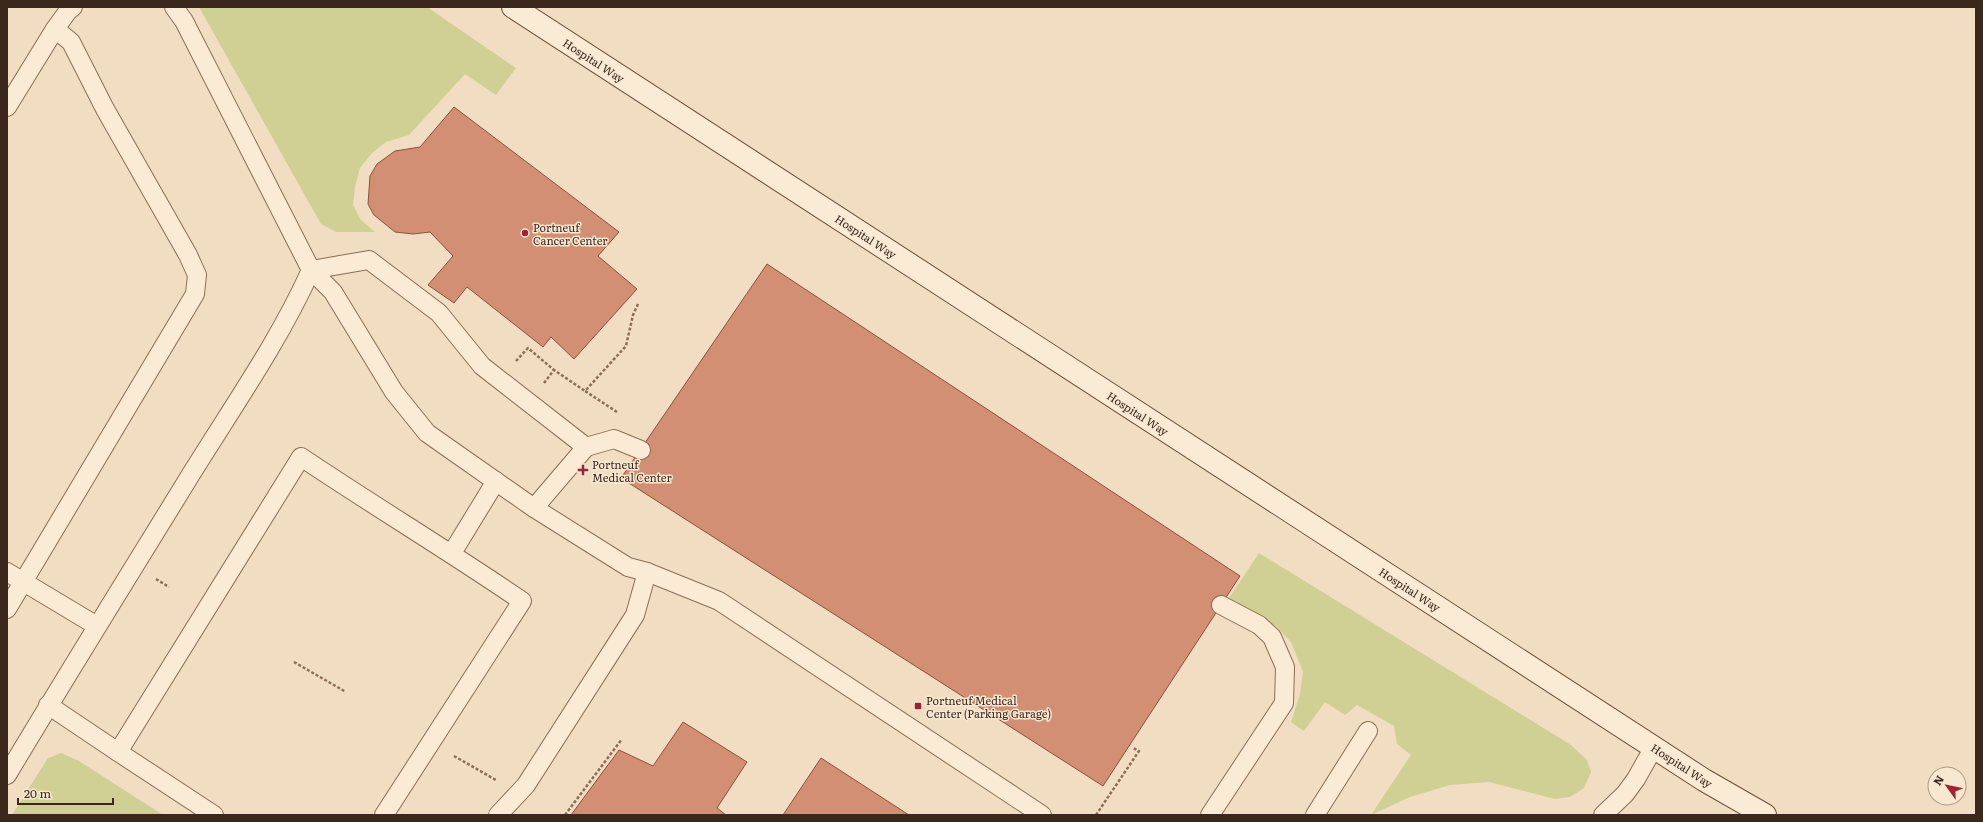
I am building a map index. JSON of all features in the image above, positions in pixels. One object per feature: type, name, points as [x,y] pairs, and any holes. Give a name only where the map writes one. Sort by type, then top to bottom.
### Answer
[{"type":"street","name":"Hospital Way","points":[[513,7],[1704,780],[1765,815]]},
{"type":"lane","points":[[7,107],[55,29],[68,11],[73,7]]},
{"type":"lane","points":[[174,7],[184,21],[311,270],[333,292],[394,392],[427,433],[534,508],[628,567],[647,572],[719,601],[1042,815]]},
{"type":"lane","points":[[7,609],[195,294],[197,275],[163,209],[105,109],[71,42],[55,29]]},
{"type":"lane","points":[[311,270],[369,260],[439,313],[482,366],[586,447]]},
{"type":"lane","points":[[7,775],[48,705],[262,361],[295,305],[311,270]]},
{"type":"lane","points":[[534,508],[586,447],[614,439],[641,450]]},
{"type":"lane","points":[[118,752],[301,457],[373,505],[452,553],[522,601],[384,815]]},
{"type":"lane","points":[[452,553],[496,481]]},
{"type":"lane","points":[[7,572],[97,626]]},
{"type":"lane","points":[[498,815],[526,785],[635,615],[647,572]]},
{"type":"lane","points":[[1210,815],[1284,703],[1285,667],[1272,637],[1259,625],[1221,605]]},
{"type":"lane","points":[[48,705],[214,815]]},
{"type":"lane","points":[[1315,815],[1368,732]]},
{"type":"lane","points":[[1603,815],[1625,794],[1654,747]]},
{"type":"path","points":[[585,391],[626,346],[638,304]]},
{"type":"path","points":[[524,352],[528,348],[554,370],[620,414]]},
{"type":"path","points":[[550,375],[554,370]]},
{"type":"path","points":[[153,577],[169,587]]},
{"type":"path","points":[[294,662],[346,692]]},
{"type":"path","points":[[566,815],[622,739]]},
{"type":"path","points":[[1096,815],[1139,751],[1133,748]]},
{"type":"path","points":[[451,755],[497,780]]},
{"type":"green space","points":[[199,7],[427,7],[516,68],[496,95],[465,74],[409,135],[386,142],[373,152],[360,168],[355,187],[353,205],[361,220],[375,232],[336,232],[321,224]]},
{"type":"green space","points":[[1259,553],[1571,745],[1587,760],[1591,772],[1584,788],[1570,797],[1555,799],[1489,782],[1450,785],[1410,797],[1371,815],[1411,755],[1397,744],[1394,726],[1357,705],[1345,715],[1325,702],[1304,731],[1291,722],[1300,694],[1303,672],[1291,642],[1276,626],[1229,598]]},
{"type":"green space","points":[[61,753],[79,761],[163,815],[12,815],[48,758]]},
{"type":"building","name":"Portneuf Cancer Center","points":[[454,107],[619,232],[598,256],[637,289],[574,359],[551,337],[543,347],[467,287],[454,303],[428,285],[453,256],[430,232],[413,234],[395,232],[374,215],[368,204],[370,176],[377,164],[395,151],[420,147]]},
{"type":"building","points":[[767,264],[1240,576],[1103,786],[621,478]]},
{"type":"building","points":[[683,722],[747,762],[717,808],[726,815],[571,815],[619,750],[653,766]]},
{"type":"building","points":[[821,758],[909,815],[783,815]]},
{"type":"place","name":"Portneuf Cancer Center","points":[[525,233]]},
{"type":"place","name":"Portneuf Medical Center","points":[[583,470]]},
{"type":"place","name":"Portneuf Medical Center (Parking Garage)","points":[[918,706]]}]
